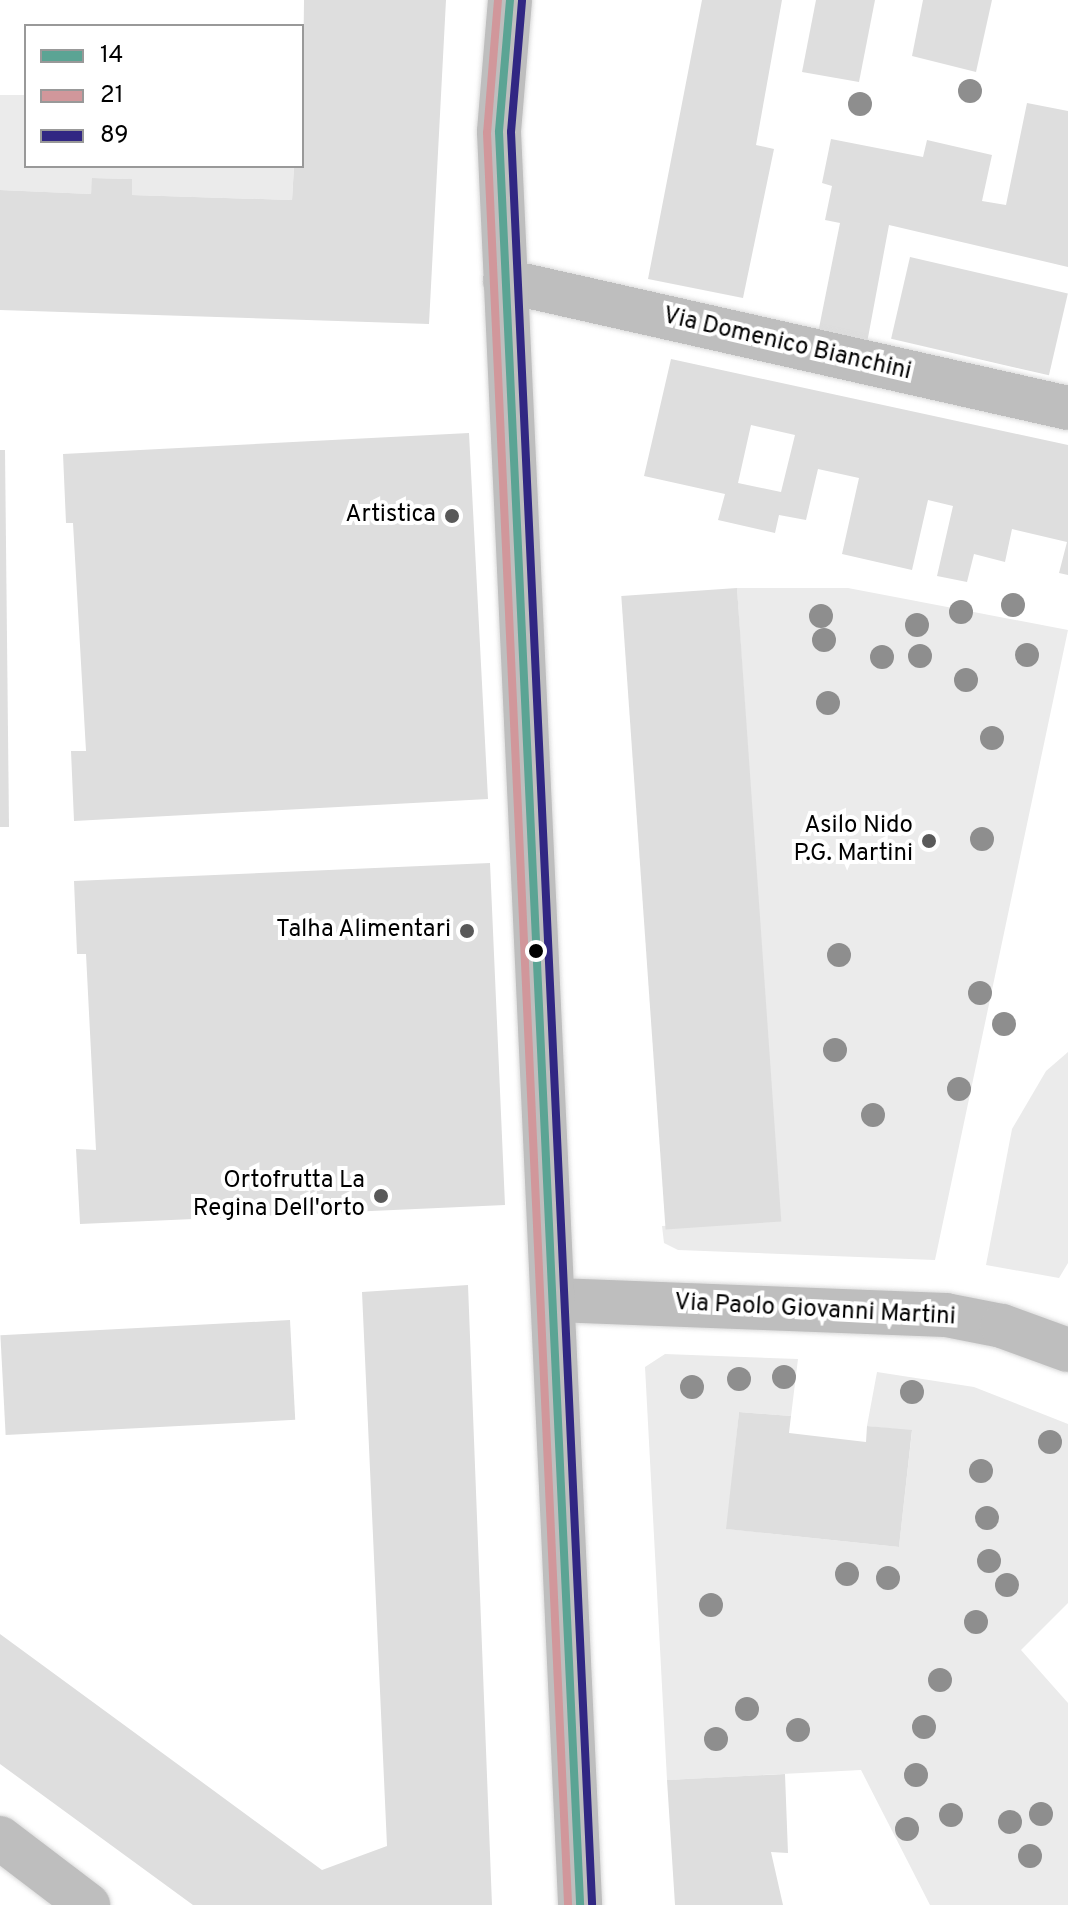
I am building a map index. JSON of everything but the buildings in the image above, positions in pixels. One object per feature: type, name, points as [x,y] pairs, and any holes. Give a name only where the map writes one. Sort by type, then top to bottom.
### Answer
[{"type":"main road","points":[[510,0],[499,132],[556,1300],[580,1905]]},
{"type":"main road","name":"Via Domenico Bianchini","points":[[505,281],[1068,408]]},
{"type":"main road","name":"Via Paolo Giovanni Martini","points":[[556,1300],[946,1315],[1002,1326],[1068,1350]]},
{"type":"main road","points":[[0,1838],[88,1905]]},
{"type":"shaded area","points":[[0,95],[24,95],[24,168],[294,168],[292,200],[132,195],[131,179],[93,178],[91,194],[0,190]]},
{"type":"shaded area","name":"Asilo Nido P.G. Martini","points":[[737,588],[848,588],[1068,630],[935,1260],[678,1250],[664,1243],[662,1226],[778,1221]]},
{"type":"shaded area","points":[[1068,1052],[1068,1263],[1059,1278],[986,1265],[1012,1129],[1046,1071]]},
{"type":"shaded area","points":[[665,1354],[798,1359],[791,1416],[739,1412],[727,1529],[899,1547],[912,1431],[867,1426],[877,1372],[974,1387],[1068,1424],[1068,1603],[1021,1650],[1068,1703],[1068,1905],[930,1905],[861,1770],[667,1780],[645,1367]]},
{"type":"transit line","name":"21","points":[[498,0],[487,133],[568,1905]]},
{"type":"transit line","name":"14","points":[[510,0],[499,132],[580,1905]]},
{"type":"transit line","name":"89","points":[[522,1],[511,132],[592,1904]]},
{"type":"place","name":"Artistica","points":[[452,516]]},
{"type":"place","name":"Asilo Nido P.G. Martini","points":[[929,841]]},
{"type":"place","name":"Talha Alimentari","points":[[467,931]]},
{"type":"place","name":"Ortofrutta La Regina Dell'orto","points":[[381,1196]]}]
